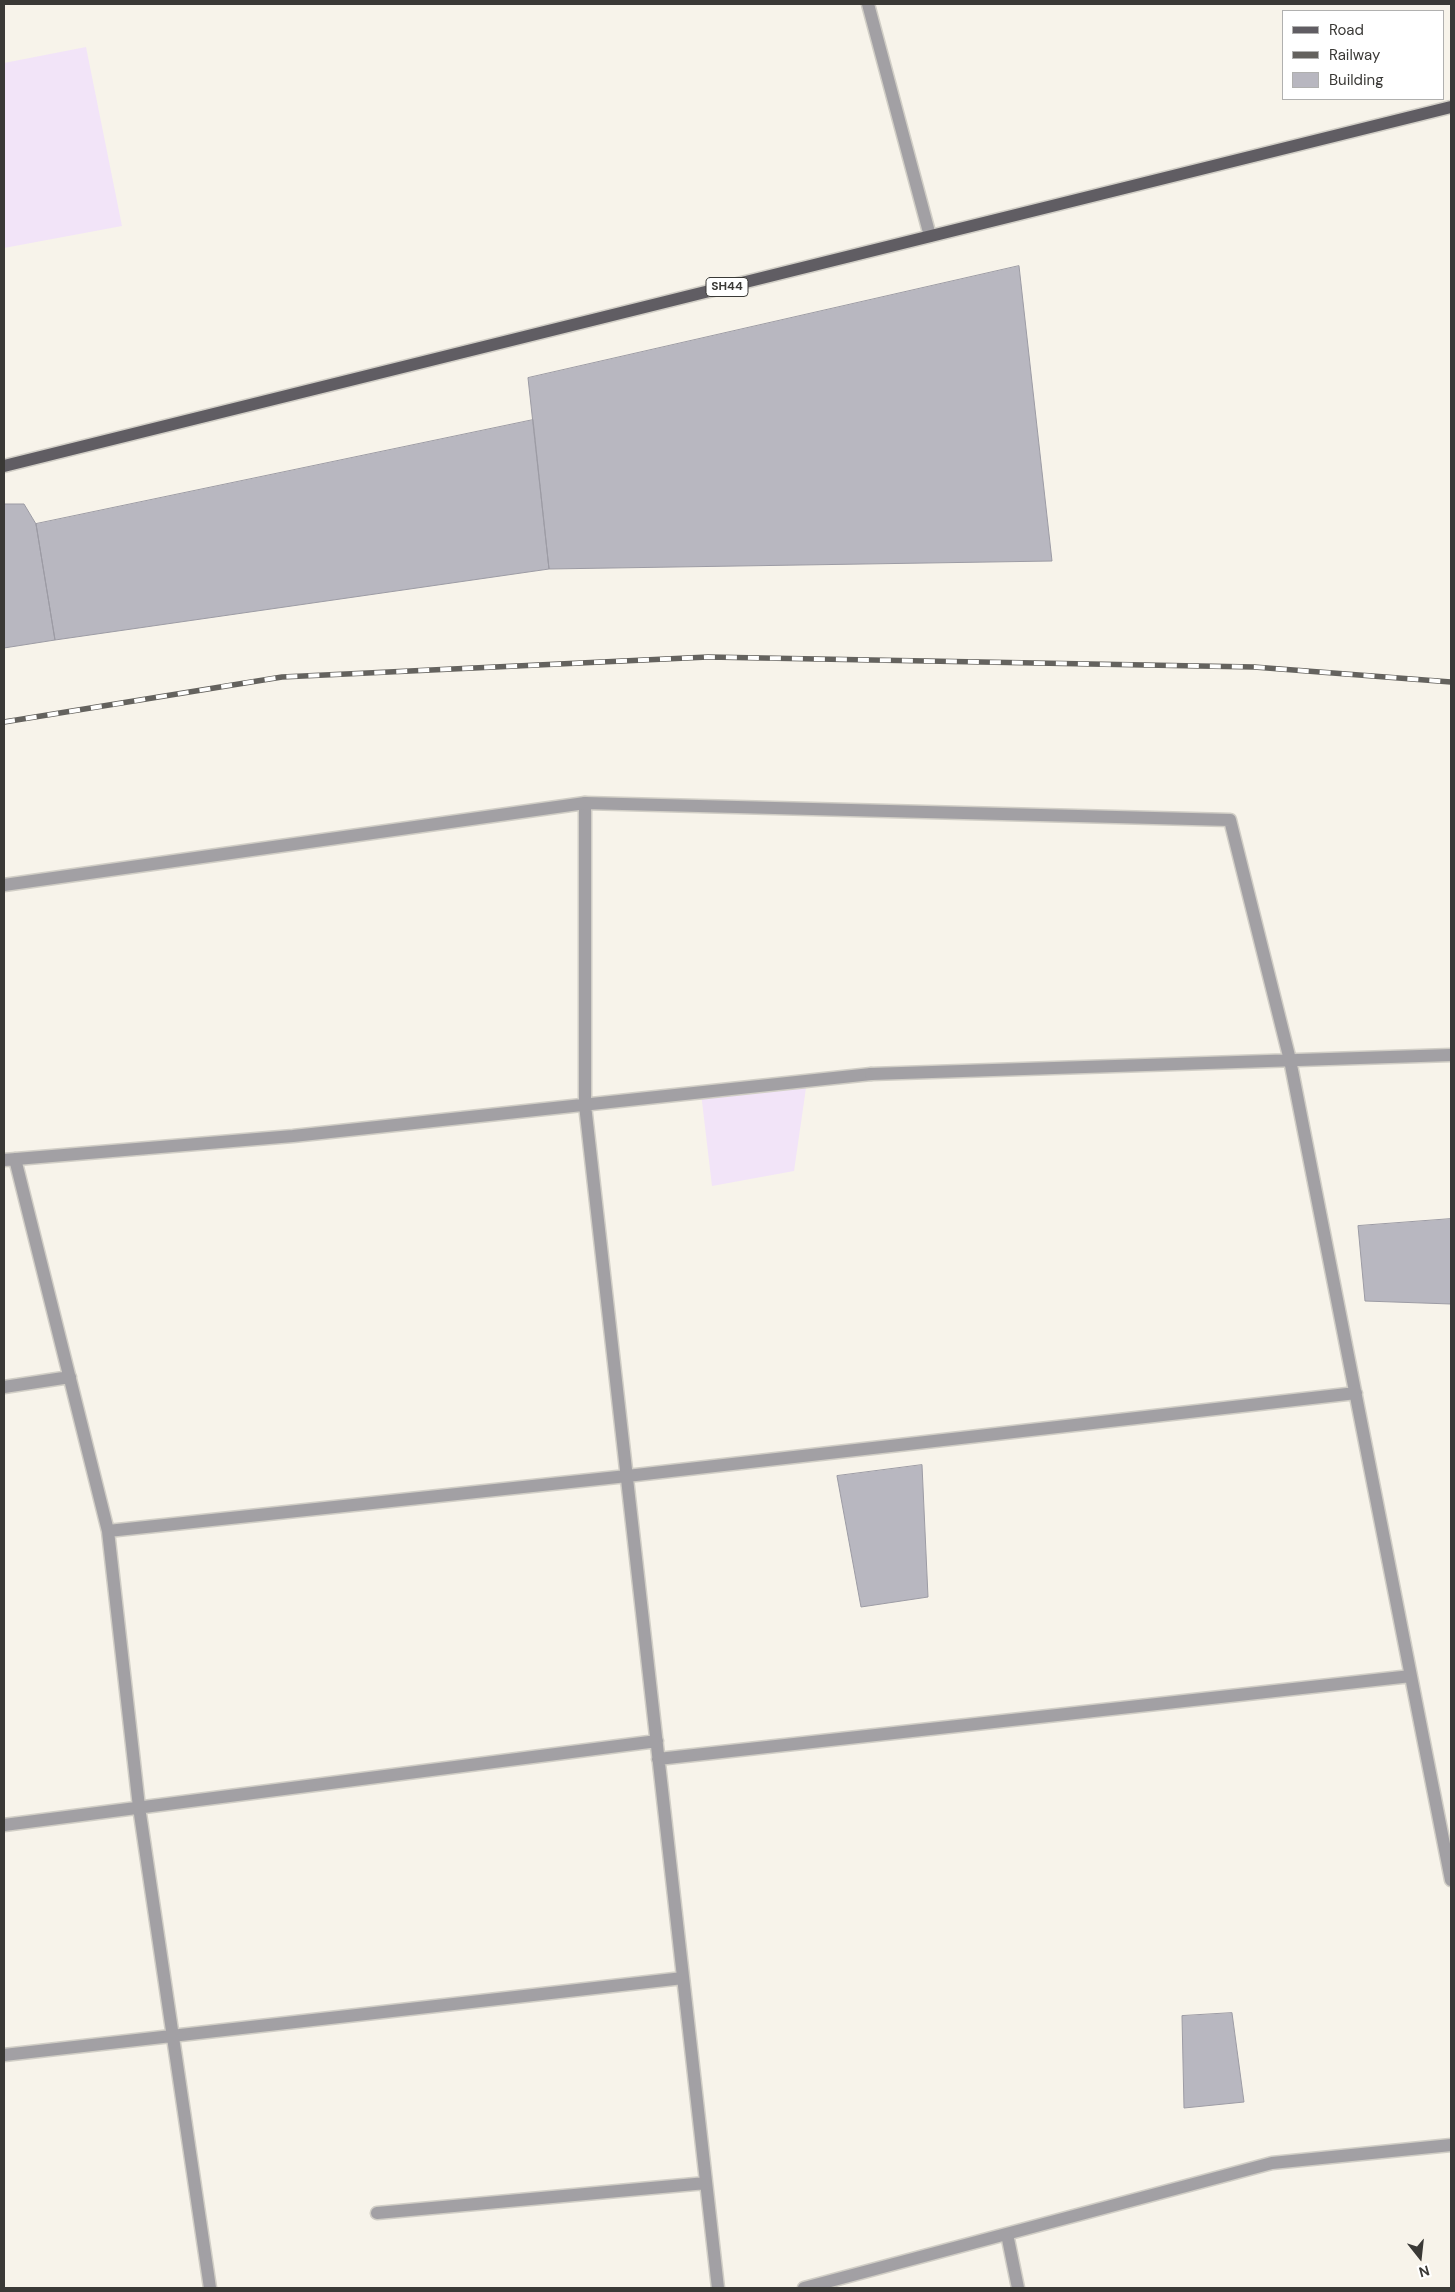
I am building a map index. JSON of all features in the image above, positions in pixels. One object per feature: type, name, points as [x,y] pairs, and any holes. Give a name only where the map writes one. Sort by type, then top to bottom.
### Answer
[{"type":"main road","name":"SH44","points":[[4,466],[1451,107]]},
{"type":"street","points":[[868,4],[930,236]]},
{"type":"street","points":[[4,885],[585,803],[1230,820],[1290,1060],[1451,1880]]},
{"type":"street","points":[[585,803],[585,1105],[718,2288]]},
{"type":"street","points":[[210,2288],[140,1807],[108,1530],[70,1377],[10,1159],[293,1136],[871,1074],[1451,1055]]},
{"type":"street","points":[[4,1386],[70,1377]]},
{"type":"street","points":[[108,1530],[627,1476],[1356,1394]]},
{"type":"street","points":[[658,1759],[1411,1676]]},
{"type":"street","points":[[4,1825],[657,1741]]},
{"type":"street","points":[[4,2055],[683,1978]]},
{"type":"street","points":[[804,2288],[1272,2163],[1451,2145]]},
{"type":"street","points":[[377,2213],[706,2183]]},
{"type":"street","points":[[1007,2234],[1018,2288]]},
{"type":"shaded area","points":[[86,47],[122,226],[4,248],[4,63]]},
{"type":"shaded area","points":[[807,1081],[794,1171],[712,1186],[701,1093]]},
{"type":"building","points":[[1019,266],[1052,561],[549,569],[528,378]]},
{"type":"building","points":[[533,420],[549,569],[55,640],[36,524]]},
{"type":"building","points":[[4,504],[24,504],[36,524],[55,640],[4,648]]},
{"type":"building","points":[[1451,1219],[1451,1304],[1365,1301],[1358,1226]]},
{"type":"building","points":[[922,1465],[928,1597],[861,1607],[837,1476]]},
{"type":"building","points":[[1232,2013],[1244,2102],[1184,2108],[1182,2016]]},
{"type":"railway","points":[[4,722],[282,677],[708,657],[1254,667],[1451,682]]}]
